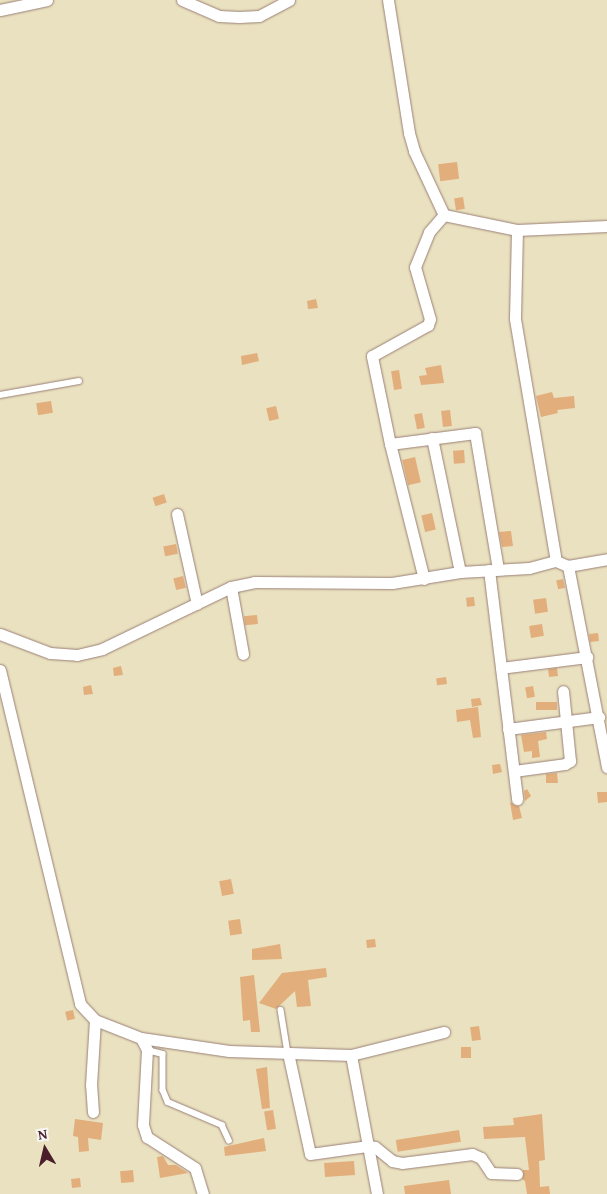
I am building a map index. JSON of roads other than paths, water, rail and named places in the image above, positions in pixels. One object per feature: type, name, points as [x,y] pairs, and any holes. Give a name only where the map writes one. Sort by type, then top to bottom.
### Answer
[{"type":"street","points":[[0,10],[47,0]]},
{"type":"street","points":[[182,0],[219,16],[238,17],[259,16],[289,0]]},
{"type":"street","points":[[388,0],[414,151],[444,215]]},
{"type":"street","points":[[444,215],[517,230],[607,226]]},
{"type":"street","points":[[424,579],[390,444],[372,356],[428,325],[430,319],[415,267],[429,232],[444,215]]},
{"type":"street","points":[[517,230],[515,318],[556,561]]},
{"type":"street","points":[[390,444],[475,433],[494,569],[501,668],[517,799]]},
{"type":"street","points":[[432,438],[460,572]]},
{"type":"street","points":[[177,514],[197,604]]},
{"type":"street","points":[[0,634],[50,654],[77,654],[102,649],[231,587],[254,582],[359,584],[424,579],[460,572],[529,568],[556,561],[568,566],[607,559]]},
{"type":"street","points":[[568,566],[599,717],[607,767]]},
{"type":"street","points":[[231,587],[243,654]]},
{"type":"street","points":[[501,668],[587,657]]},
{"type":"street","points":[[0,670],[80,1004],[95,1020],[141,1038],[229,1051],[351,1055],[444,1032]]},
{"type":"street","points":[[514,772],[568,764],[563,691]]},
{"type":"street","points":[[508,729],[599,717]]},
{"type":"street","points":[[93,1112],[90,1093],[95,1020]]},
{"type":"street","points":[[141,1038],[147,1050],[143,1125],[147,1137],[195,1168],[203,1194]]},
{"type":"street","points":[[288,1052],[310,1154],[368,1146],[375,1147],[396,1162],[472,1154],[481,1158],[491,1173],[517,1174]]},
{"type":"street","points":[[351,1055],[377,1194]]},
{"type":"lane","points":[[0,395],[79,381]]},
{"type":"lane","points":[[280,1010],[288,1052]]},
{"type":"lane","points":[[147,1050],[159,1052],[165,1059],[164,1090],[168,1102],[222,1125],[229,1140]]}]
